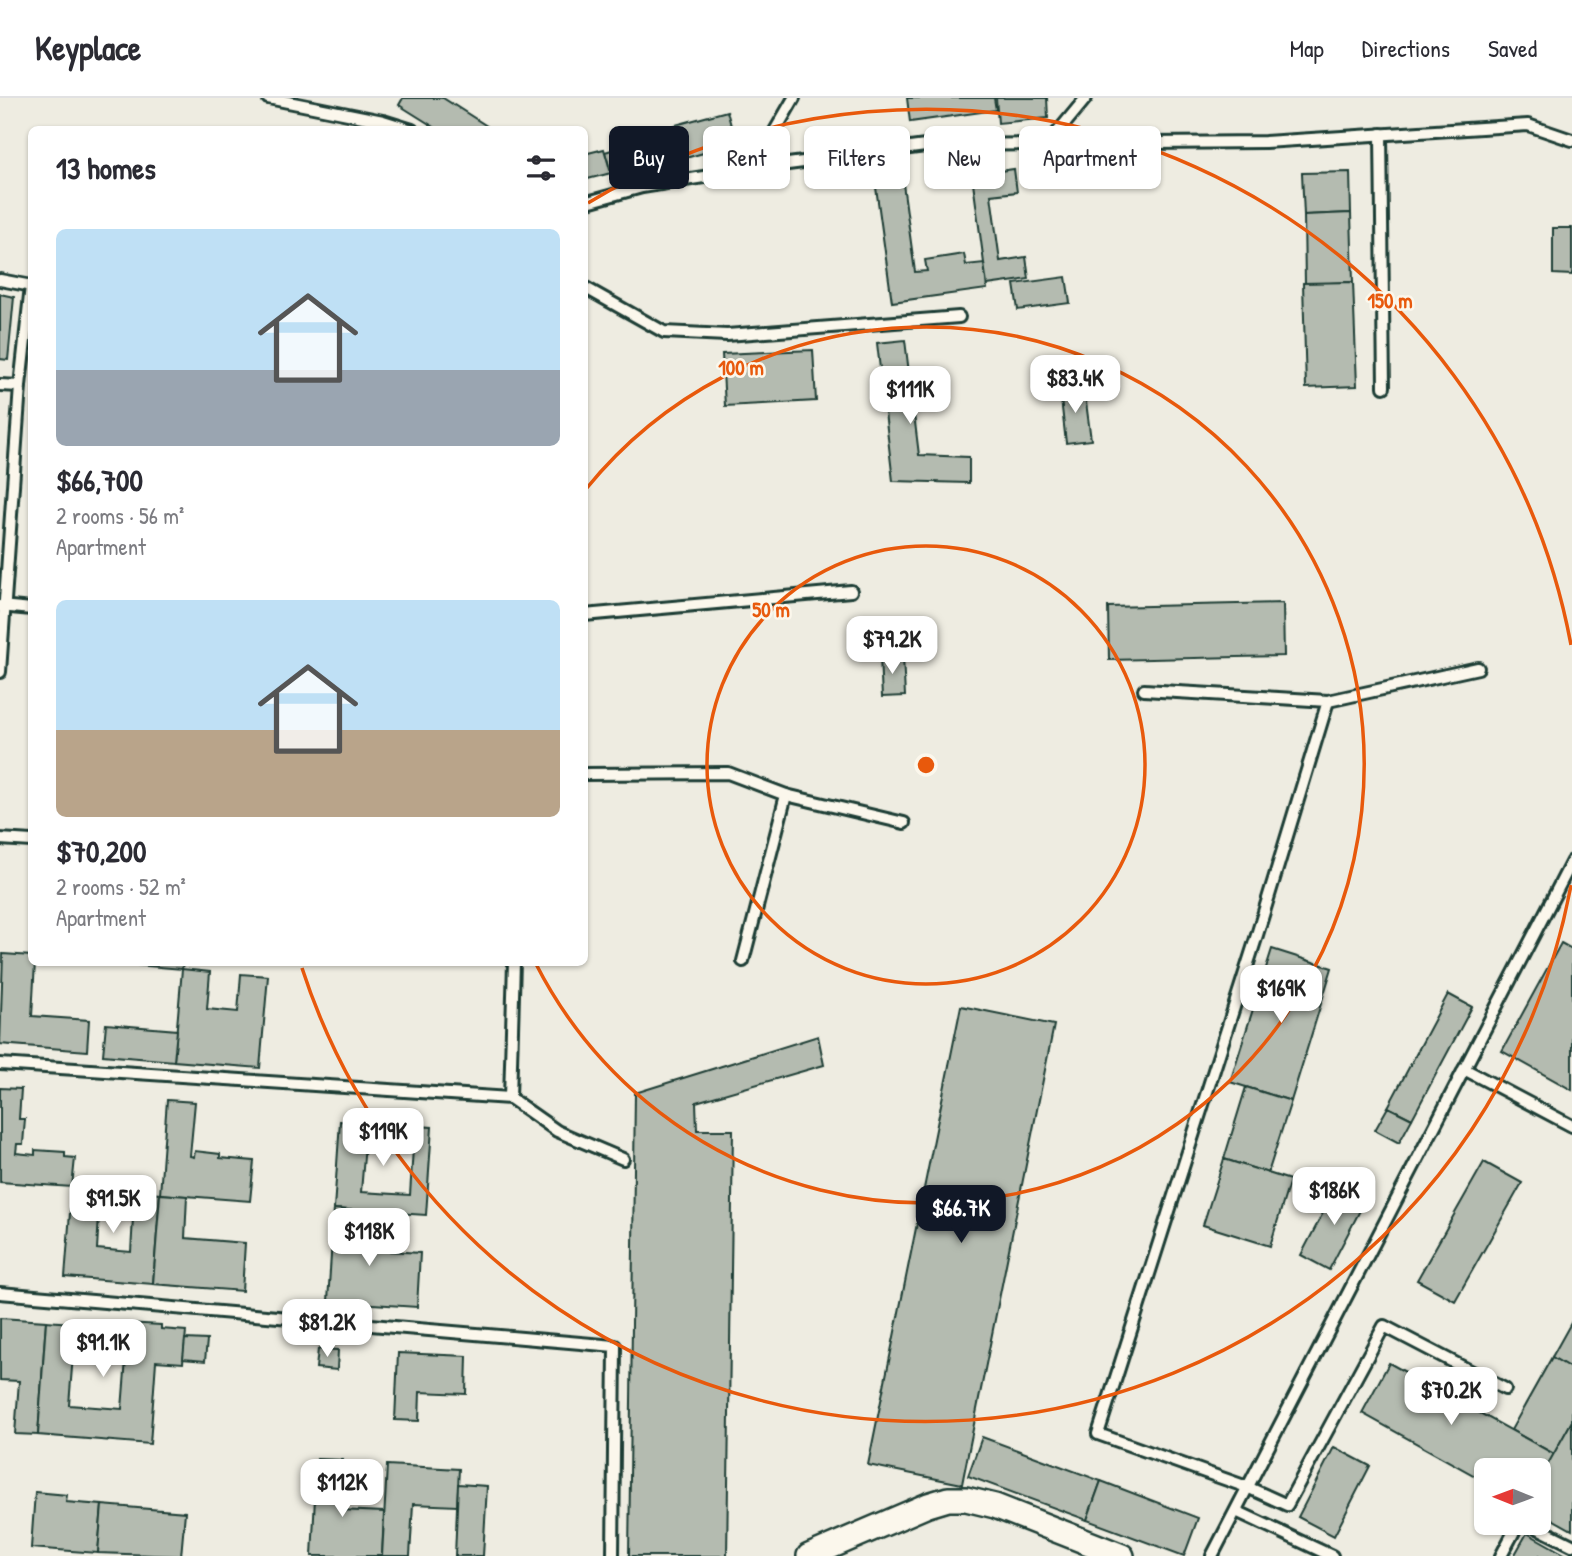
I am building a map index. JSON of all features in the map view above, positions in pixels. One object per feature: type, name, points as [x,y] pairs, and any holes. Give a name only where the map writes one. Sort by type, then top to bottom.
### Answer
[{"type":"street","points":[[809,1556],[928,1505],[948,1499],[966,1499],[995,1506],[1122,1556]]},
{"type":"lane","points":[[268,98],[399,126]]},
{"type":"lane","points":[[778,126],[794,98]]},
{"type":"lane","points":[[1063,126],[1086,98]]},
{"type":"lane","points":[[1161,143],[1265,142],[1528,125],[1572,140]]},
{"type":"lane","points":[[1381,134],[1384,387]]},
{"type":"lane","points":[[790,164],[933,145],[1019,144]]},
{"type":"lane","points":[[588,202],[642,187],[703,177]]},
{"type":"lane","points":[[0,280],[28,285]]},
{"type":"lane","points":[[588,289],[664,332],[727,335],[959,317]]},
{"type":"lane","points":[[0,672],[2,606],[28,313]]},
{"type":"lane","points":[[0,385],[20,386]]},
{"type":"lane","points":[[588,615],[851,592]]},
{"type":"lane","points":[[2,606],[28,609]]},
{"type":"lane","points":[[1144,690],[1328,701],[1478,668]]},
{"type":"lane","points":[[1328,701],[1257,935],[1098,1434],[1247,1487],[1287,1505],[1384,1326],[1505,1389]]},
{"type":"lane","points":[[588,774],[728,773],[786,795],[904,822]]},
{"type":"lane","points":[[743,961],[786,795]]},
{"type":"lane","points":[[0,839],[28,841]]},
{"type":"lane","points":[[1212,1556],[1572,861]]},
{"type":"lane","points":[[510,1098],[514,966]]},
{"type":"lane","points":[[0,1064],[510,1098],[557,1131],[623,1158]]},
{"type":"lane","points":[[1464,1069],[1572,1126]]},
{"type":"lane","points":[[0,1293],[615,1346],[613,1556]]},
{"type":"lane","points":[[1236,1511],[1332,1556]]},
{"type":"lane","points":[[1551,1534],[1572,1545]]},
{"type":"lane","points":[[1501,1556],[1512,1535]]},
{"type":"building","points":[[403,98],[443,98],[487,126],[433,126],[399,105]]},
{"type":"building","points":[[907,98],[994,98],[996,110],[910,122]]},
{"type":"building","points":[[996,98],[1047,98],[1048,118],[998,123]]},
{"type":"building","points":[[727,111],[731,126],[703,126],[703,153],[689,157],[689,126],[672,126]]},
{"type":"building","points":[[604,149],[609,174],[588,179],[588,153]]},
{"type":"building","points":[[1014,169],[1017,192],[991,195],[1000,261],[1026,257],[1029,279],[987,285],[974,189],[1005,189],[1005,170]]},
{"type":"building","points":[[1350,172],[1351,213],[1304,215],[1302,173]]},
{"type":"building","points":[[876,189],[904,189],[915,272],[927,271],[925,260],[964,254],[966,265],[984,263],[987,289],[892,302]]},
{"type":"building","points":[[1351,213],[1353,282],[1305,284],[1304,215]]},
{"type":"building","points":[[1553,228],[1572,228],[1572,275],[1553,274]]},
{"type":"building","points":[[1066,277],[1070,303],[1018,310],[1014,284]]},
{"type":"building","points":[[1353,282],[1357,386],[1306,388],[1303,283]]},
{"type":"building","points":[[0,294],[14,297],[8,360],[0,359]]},
{"type":"building","points":[[905,340],[919,455],[969,457],[969,483],[893,481],[877,343]]},
{"type":"building","points":[[813,350],[816,401],[725,406],[722,354]]},
{"type":"building","points":[[1084,387],[1091,440],[1066,443],[1060,390]]},
{"type":"building","points":[[1283,603],[1284,656],[1109,660],[1108,607]]},
{"type":"building","points":[[903,656],[905,696],[882,697],[880,657]]},
{"type":"building","points":[[1561,943],[1572,949],[1572,1090],[1502,1051]]},
{"type":"building","points":[[1272,949],[1332,968],[1291,1101],[1230,1082]]},
{"type":"building","points":[[3,954],[28,956],[28,966],[35,966],[32,1016],[89,1020],[87,1051],[0,1044]]},
{"type":"building","points":[[147,966],[182,966],[182,969]]},
{"type":"building","points":[[182,969],[210,972],[207,1009],[238,1012],[241,974],[268,976],[260,1068],[174,1061]]},
{"type":"building","points":[[1448,994],[1472,1007],[1412,1119],[1388,1107]]},
{"type":"building","points":[[961,1006],[1054,1025],[962,1484],[868,1465]]},
{"type":"building","points":[[106,1024],[177,1030],[174,1061],[103,1055]]},
{"type":"building","points":[[818,1036],[824,1065],[696,1102],[697,1130],[733,1130],[727,1556],[629,1556],[635,1093]]},
{"type":"building","points":[[1246,1087],[1291,1101],[1268,1173],[1224,1159]]},
{"type":"building","points":[[0,1088],[21,1089],[19,1119],[25,1119],[23,1144],[17,1144],[16,1153],[35,1155],[35,1150],[65,1152],[65,1157],[75,1158],[72,1187],[0,1182]]},
{"type":"building","points":[[167,1100],[195,1102],[190,1156],[194,1157],[195,1151],[220,1154],[220,1158],[254,1161],[250,1201],[160,1194]]},
{"type":"building","points":[[1388,1107],[1412,1119],[1399,1143],[1375,1130]]},
{"type":"building","points":[[340,1121],[432,1127],[426,1215],[334,1209]],"holes":[[[365,1144],[413,1148],[410,1195],[361,1192]]]},
{"type":"building","points":[[1224,1159],[1290,1180],[1270,1246],[1203,1225]]},
{"type":"building","points":[[1484,1162],[1522,1183],[1455,1301],[1417,1280]]},
{"type":"building","points":[[1338,1184],[1366,1199],[1329,1270],[1301,1255]]},
{"type":"building","points":[[72,1187],[160,1194],[153,1284],[65,1277]],"holes":[[[99,1216],[133,1218],[131,1252],[97,1249]]]},
{"type":"building","points":[[160,1194],[187,1196],[185,1238],[245,1243],[242,1291],[153,1284]]},
{"type":"building","points":[[334,1209],[362,1211],[359,1249],[420,1253],[417,1307],[328,1301]]},
{"type":"building","points":[[0,1318],[46,1321],[38,1435],[15,1434],[19,1381],[0,1380]]},
{"type":"building","points":[[46,1321],[125,1327],[126,1323],[161,1325],[161,1329],[186,1331],[183,1363],[156,1361],[150,1444],[38,1435]],"holes":[[[73,1355],[126,1359],[122,1409],[69,1405]]]},
{"type":"building","points":[[1572,1321],[1572,1369],[1552,1357]]},
{"type":"building","points":[[185,1339],[207,1340],[205,1361],[183,1359]]},
{"type":"building","points":[[318,1349],[338,1350],[337,1370],[316,1368]]},
{"type":"building","points":[[398,1353],[467,1356],[466,1394],[420,1392],[419,1421],[395,1420]]},
{"type":"building","points":[[1552,1357],[1572,1369],[1572,1421],[1554,1454],[1511,1430]]},
{"type":"building","points":[[1389,1363],[1554,1454],[1551,1459],[1474,1458],[1474,1475],[1362,1413]]},
{"type":"building","points":[[1572,1421],[1572,1530],[1551,1518],[1551,1459]]},
{"type":"building","points":[[982,1437],[1101,1481],[1087,1520],[968,1476]]},
{"type":"building","points":[[1334,1447],[1370,1466],[1334,1536],[1298,1517]]},
{"type":"building","points":[[317,1459],[343,1460],[340,1510],[384,1512],[382,1556],[312,1556]]},
{"type":"building","points":[[387,1465],[459,1469],[457,1506],[413,1504],[410,1556],[382,1556]]},
{"type":"building","points":[[1101,1481],[1198,1518],[1184,1556],[1087,1520]]},
{"type":"building","points":[[458,1484],[487,1486],[483,1556],[455,1556]]},
{"type":"building","points":[[35,1492],[67,1495],[66,1502],[102,1505],[98,1553],[31,1548]]},
{"type":"building","points":[[102,1505],[185,1512],[181,1556],[98,1553]]},
{"type":"building","points":[[1526,1535],[1531,1535],[1568,1556],[1514,1556]]}]
